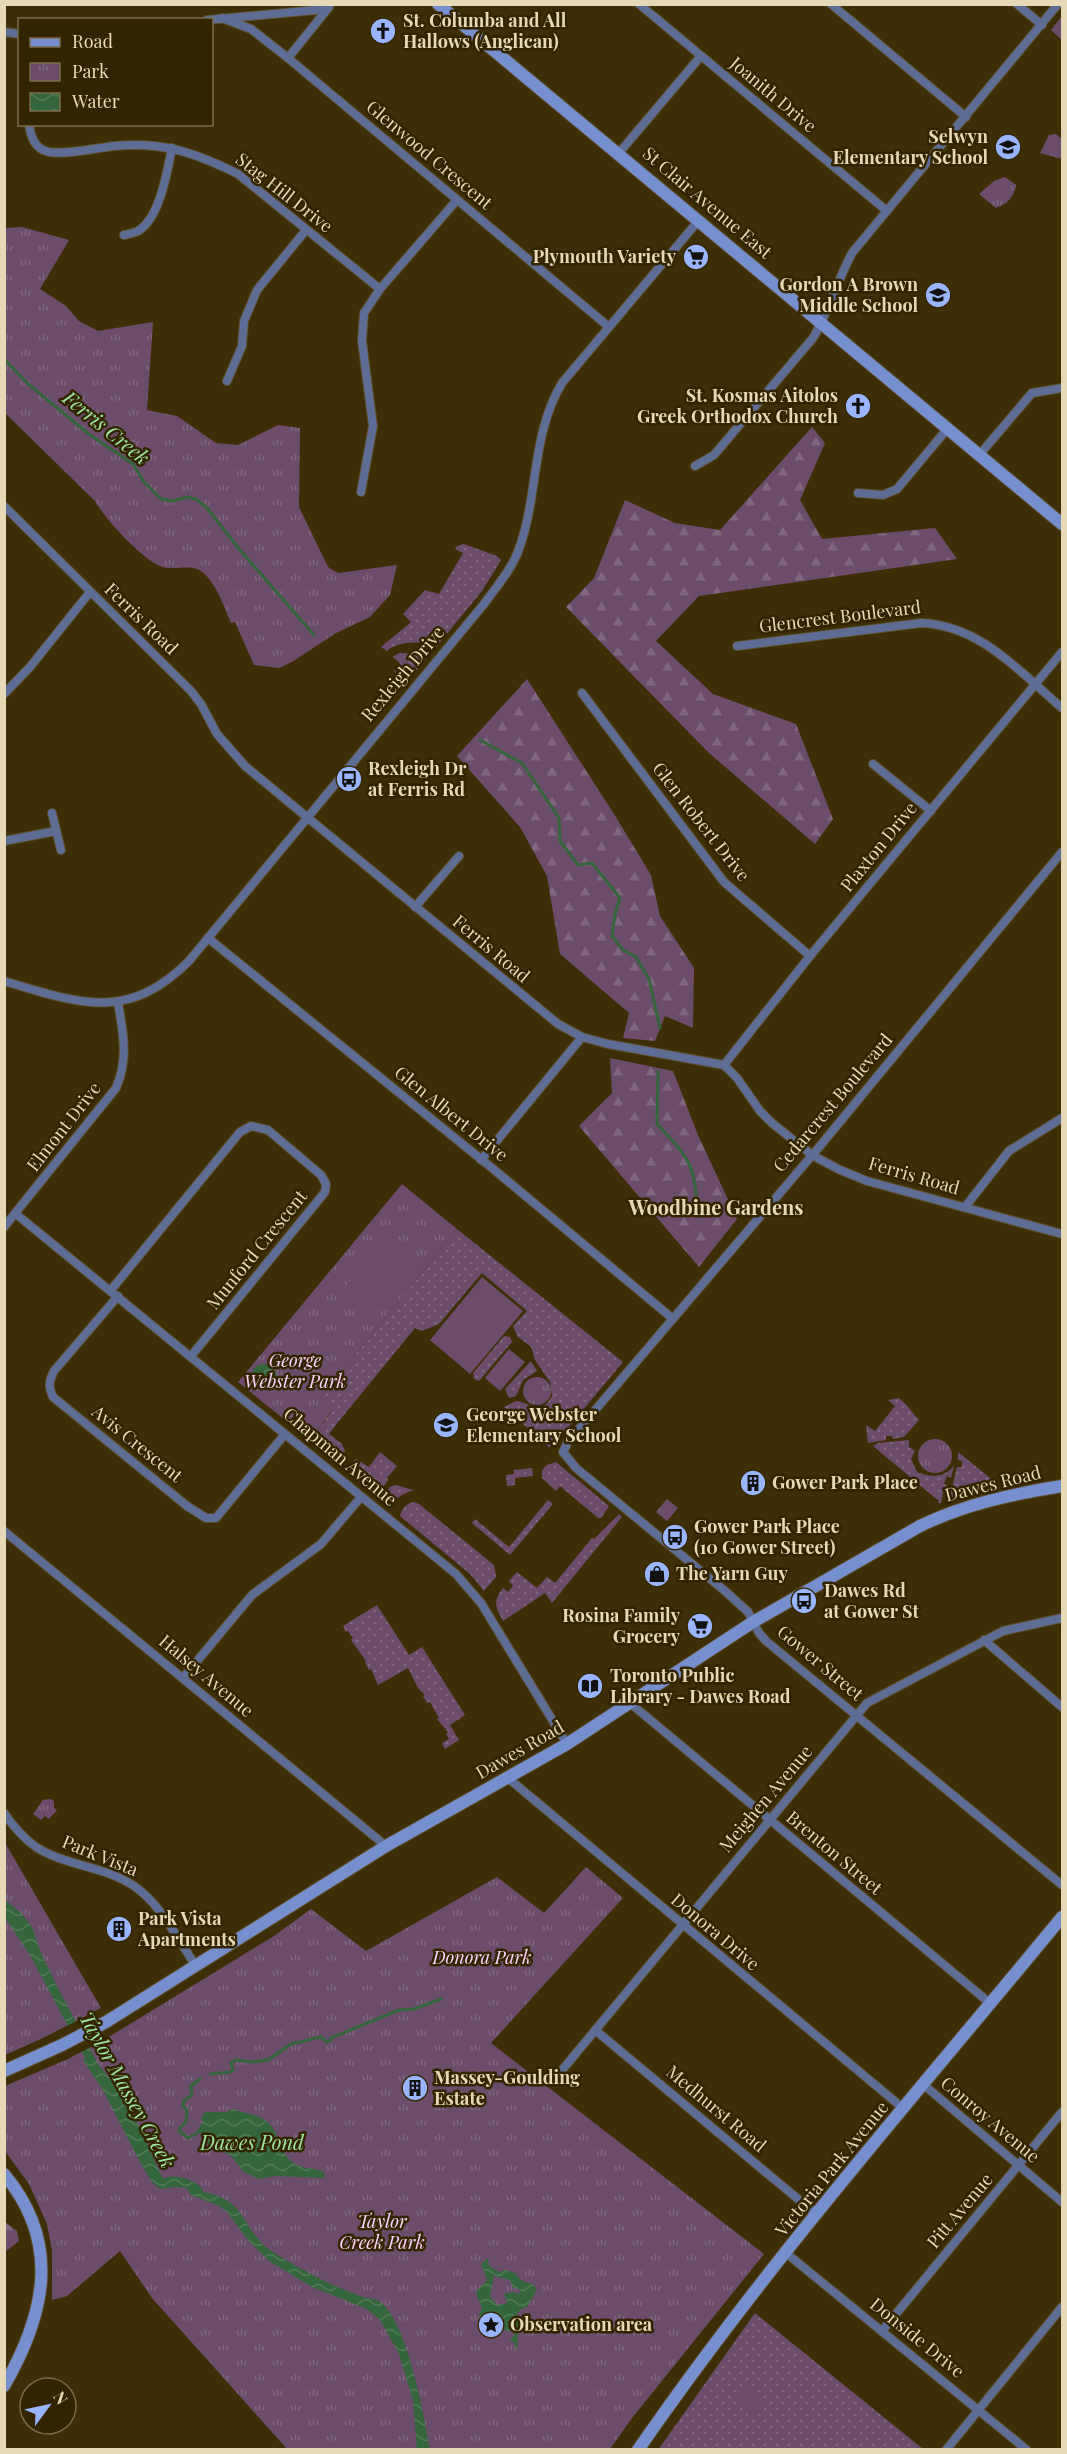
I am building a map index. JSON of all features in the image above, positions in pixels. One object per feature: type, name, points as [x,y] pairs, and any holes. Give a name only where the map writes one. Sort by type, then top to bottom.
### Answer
[{"type":"main road","name":"St Clair Avenue East","points":[[438,4],[1062,524]]},
{"type":"main road","name":"Dawes Road","points":[[4,2071],[106,2022],[386,1846],[567,1744],[753,1622],[939,1517],[990,1500],[1062,1486]]},
{"type":"main road","name":"Victoria Park Avenue","points":[[638,2450],[682,2385],[816,2214],[1062,1917]]},
{"type":"main road","points":[[4,2174],[20,2195],[34,2227],[40,2248],[42,2269],[41,2291],[32,2330],[4,2386]]},
{"type":"street","name":"Joanith Drive","points":[[639,4],[887,211]]},
{"type":"street","points":[[831,4],[966,117]]},
{"type":"street","points":[[1017,4],[1041,25]]},
{"type":"street","points":[[695,466],[706,462],[720,449],[813,338],[822,323],[841,273],[852,253],[1059,4]]},
{"type":"street","points":[[288,58],[329,7]]},
{"type":"street","name":"Glenwood Crescent","points":[[213,19],[329,7]]},
{"type":"street","name":"Glenwood Crescent","points":[[222,18],[251,29],[288,58],[609,327]]},
{"type":"street","points":[[619,153],[700,57]]},
{"type":"street","name":"Stag Hill Drive","points":[[29,126],[33,141],[38,147],[50,152],[125,145],[172,148],[192,152],[238,174],[380,289]]},
{"type":"street","points":[[124,235],[137,232],[149,221],[155,211],[172,148]]},
{"type":"street","points":[[361,492],[373,426],[362,330],[364,313],[380,289],[456,201]]},
{"type":"street","name":"Rexleigh Drive","points":[[4,981],[78,1002],[118,1002],[164,983],[189,961],[484,604],[509,570],[525,528],[542,428],[550,402],[562,383],[699,220]]},
{"type":"street","points":[[227,381],[242,346],[244,321],[257,290],[306,230]]},
{"type":"street","points":[[980,454],[1032,393],[1062,388]]},
{"type":"street","points":[[858,493],[884,495],[897,489],[948,428]]},
{"type":"street","name":"Ferris Road","points":[[4,506],[191,691],[230,752],[558,1024],[582,1037],[724,1065],[737,1078],[760,1111],[786,1136],[812,1155],[867,1181],[1062,1234]]},
{"type":"street","points":[[4,694],[30,667],[90,592]]},
{"type":"street","name":"Glencrest Boulevard","points":[[737,646],[921,623],[944,624],[977,638],[1062,708]]},
{"type":"street","name":"Plaxton Drive","points":[[724,1065],[810,956],[1062,652]]},
{"type":"street","name":"Glen Robert Drive","points":[[582,693],[724,882],[810,956]]},
{"type":"street","points":[[873,764],[931,811]]},
{"type":"street","points":[[52,813],[61,850]]},
{"type":"street","points":[[4,841],[56,831]]},
{"type":"street","name":"Cedarcrest Boulevard","points":[[566,1457],[563,1452],[565,1446],[812,1155],[1062,852]]},
{"type":"street","points":[[415,907],[459,856]]},
{"type":"street","name":"Glen Albert Drive","points":[[208,938],[672,1318]]},
{"type":"street","name":"Elmont Drive","points":[[4,1227],[116,1088],[122,1071],[125,1049],[118,1002]]},
{"type":"street","points":[[481,1160],[582,1037]]},
{"type":"street","points":[[966,1207],[1009,1151],[1062,1118]]},
{"type":"street","name":"Munford Crescent","points":[[114,1293],[240,1132],[251,1125],[268,1130],[321,1174],[326,1184],[325,1192],[192,1355]]},
{"type":"street","name":"Chapman Avenue","points":[[16,1214],[192,1355],[456,1574],[481,1603],[567,1744]]},
{"type":"street","name":"Avis Crescent","points":[[114,1293],[54,1371],[49,1380],[49,1388],[53,1396],[160,1484],[206,1518],[216,1518],[285,1434]]},
{"type":"street","name":"Gower Street","points":[[566,1457],[618,1504],[748,1612],[759,1634],[766,1641],[1062,1885]]},
{"type":"street","points":[[183,1678],[252,1596],[263,1585],[321,1544],[362,1497]]},
{"type":"street","name":"Halsey Avenue","points":[[4,1532],[386,1846]]},
{"type":"street","name":"Meighen Avenue","points":[[553,2081],[867,1703],[984,1640],[1011,1628],[1062,1618]]},
{"type":"street","points":[[984,1640],[1062,1707]]},
{"type":"street","name":"Brenton Street","points":[[630,1703],[990,2004]]},
{"type":"street","name":"Donora Drive","points":[[508,1778],[682,1926],[904,2109]]},
{"type":"street","name":"Park Vista","points":[[4,1814],[19,1833],[37,1848],[122,1878],[136,1887],[157,1908],[196,1966]]},
{"type":"street","name":"Medhurst Road","points":[[595,2030],[816,2214]]},
{"type":"street","name":"Conroy Avenue","points":[[924,2085],[1062,2202]]},
{"type":"street","name":"Pitt Avenue","points":[[882,2331],[1062,2112]]},
{"type":"street","name":"Donside Drive","points":[[786,2253],[1027,2450]]},
{"type":"street","points":[[946,2450],[1062,2307]]},
{"type":"green space","points":[[1062,16],[1062,40],[1051,30]]},
{"type":"green space","points":[[1056,134],[1062,139],[1062,159],[1040,153],[1049,135]]},
{"type":"green space","points":[[1005,177],[1016,185],[1014,193],[1009,200],[996,208],[979,194],[994,181]]},
{"type":"green space","points":[[22,227],[69,240],[40,289],[66,306],[79,321],[98,331],[153,322],[147,410],[177,416],[216,443],[238,445],[278,425],[300,428],[299,507],[328,567],[338,573],[397,565],[390,595],[370,617],[336,633],[279,668],[254,665],[235,622],[231,623],[218,593],[203,572],[193,568],[160,566],[143,555],[115,527],[95,501],[5,413],[5,228]]},
{"type":"green space","points":[[812,427],[825,443],[800,500],[822,539],[935,528],[957,559],[699,596],[656,641],[713,694],[796,724],[833,819],[815,844],[709,753],[566,607],[594,578],[625,500],[675,523],[720,530]]},
{"type":"green space","points":[[464,544],[497,556],[501,560],[482,591],[436,647],[404,643],[387,651],[381,647],[411,622],[403,614],[425,590],[439,594],[463,553],[455,549]]},
{"type":"green space","points":[[399,653],[430,654],[407,682],[394,671],[400,663],[393,657]]},
{"type":"green space","points":[[527,679],[651,875],[660,916],[694,968],[693,1028],[665,1016],[655,1041],[623,1038],[629,1013],[560,954],[547,876],[520,827],[457,756]]},
{"type":"green space","points":[[610,1058],[673,1071],[698,1135],[737,1219],[699,1267],[579,1126],[612,1093]]},
{"type":"green space","name":"George Webster Park","points":[[402,1184],[457,1229],[321,1397],[332,1410],[310,1440],[238,1382]]},
{"type":"green space","points":[[457,1229],[623,1362],[556,1442],[549,1447],[504,1407],[516,1401],[540,1407],[544,1406],[552,1396],[550,1382],[535,1360],[531,1347],[517,1336],[513,1326],[527,1311],[482,1273],[439,1324],[422,1331],[415,1328],[339,1421],[329,1434],[342,1444],[345,1451],[342,1457],[333,1459],[310,1440],[332,1411],[321,1397]]},
{"type":"green space","points":[[385,1238],[415,1263],[371,1318],[340,1293]]},
{"type":"green space","points":[[482,1277],[523,1311],[470,1374],[430,1340]]},
{"type":"green space","points":[[504,1336],[510,1337],[512,1342],[479,1381],[474,1379],[473,1373]]},
{"type":"green space","points":[[509,1349],[525,1362],[500,1391],[485,1378]]},
{"type":"green space","points":[[531,1361],[537,1371],[523,1380],[516,1396],[509,1398],[505,1389]]},
{"type":"green space","points":[[537,1377],[547,1381],[551,1391],[547,1401],[537,1405],[527,1401],[523,1391],[527,1381]]},
{"type":"green space","points":[[899,1398],[919,1420],[904,1437],[893,1439],[892,1436],[886,1436],[886,1440],[868,1443],[866,1425],[875,1431],[895,1406],[888,1400]]},
{"type":"green space","points":[[935,1439],[947,1444],[952,1456],[947,1468],[935,1473],[923,1468],[918,1456],[923,1444]]},
{"type":"green space","points":[[909,1440],[909,1447],[915,1451],[911,1459],[917,1472],[936,1476],[948,1472],[954,1466],[951,1478],[947,1476],[944,1484],[948,1486],[943,1493],[941,1503],[938,1503],[939,1501],[873,1446],[878,1443]]},
{"type":"green space","points":[[380,1452],[397,1466],[387,1478],[378,1496],[351,1475],[350,1465],[356,1459],[369,1467]]},
{"type":"green space","points":[[958,1452],[990,1478],[994,1485],[949,1500],[957,1467],[962,1467],[962,1461],[958,1460]]},
{"type":"green space","points":[[556,1462],[609,1506],[601,1518],[598,1518],[560,1486],[556,1491],[542,1478],[542,1470],[547,1465]]},
{"type":"green space","points":[[532,1468],[533,1476],[515,1478],[515,1485],[507,1486],[506,1475],[514,1474],[514,1470]]},
{"type":"green space","points":[[396,1485],[413,1490],[388,1502],[379,1498],[390,1487]]},
{"type":"green space","points":[[667,1499],[678,1508],[667,1521],[656,1512]]},
{"type":"green space","points":[[548,1500],[553,1504],[510,1555],[472,1523],[475,1519],[509,1547]]},
{"type":"green space","points":[[414,1502],[494,1565],[496,1577],[484,1591],[470,1574],[400,1516],[405,1507]]},
{"type":"green space","points":[[619,1514],[622,1517],[552,1603],[545,1593],[503,1621],[496,1600],[503,1588],[508,1592],[513,1586],[509,1581],[517,1572],[537,1588],[547,1577],[555,1583],[592,1538],[594,1539]]},
{"type":"green space","points":[[377,1605],[409,1655],[422,1647],[465,1715],[450,1725],[459,1740],[445,1749],[442,1743],[449,1739],[446,1734],[448,1732],[437,1719],[439,1718],[430,1702],[427,1703],[423,1696],[425,1695],[418,1688],[408,1668],[378,1685],[371,1669],[369,1670],[366,1661],[351,1640],[353,1638],[343,1626]]},
{"type":"green space","points":[[43,1800],[54,1801],[54,1808],[57,1810],[49,1819],[45,1816],[41,1820],[33,1814]]},
{"type":"green space","points":[[4,1841],[101,2008],[5,2055]]},
{"type":"green space","name":"Taylor Creek Park","points":[[586,1867],[623,1898],[491,2043],[764,2254],[632,2418],[610,2449],[287,2449],[152,2298],[120,2251],[67,2296],[52,2300],[52,2251],[47,2224],[29,2184],[5,2151],[5,2086],[68,2059],[112,2035],[274,1936],[311,1909],[366,1951],[497,1877],[544,1913]]},
{"type":"green space","points":[[5,2222],[17,2231],[19,2241],[5,2252]]},
{"type":"green space","points":[[755,2313],[923,2449],[658,2450]]},
{"type":"green space","points":[[743,2384],[754,2389],[761,2401],[763,2410],[757,2417],[747,2415],[738,2401],[738,2390]]},
{"type":"water","points":[[264,1364],[273,1368],[277,1377],[273,1386],[264,1390],[255,1386],[251,1377],[255,1368]]},
{"type":"water","points":[[4,1899],[22,1914],[32,1927],[41,1953],[59,1990],[98,2064],[136,2120],[162,2177],[192,2181],[204,2192],[219,2196],[237,2209],[260,2242],[270,2250],[325,2281],[360,2296],[377,2300],[388,2309],[397,2325],[412,2368],[430,2449],[417,2449],[413,2401],[399,2354],[380,2320],[367,2309],[312,2287],[269,2261],[248,2240],[226,2211],[217,2205],[191,2195],[186,2188],[160,2189],[152,2182],[104,2092],[83,2060],[85,2058],[30,1955],[5,1918]]},
{"type":"water","name":"Dawes Pond","points":[[233,2109],[265,2120],[274,2130],[282,2149],[291,2161],[300,2166],[324,2172],[325,2178],[276,2176],[259,2179],[244,2172],[230,2155],[208,2145],[207,2139],[197,2130],[203,2122],[201,2118],[205,2112],[226,2112]]},
{"type":"water","points":[[488,2258],[489,2266],[500,2272],[506,2270],[515,2273],[521,2280],[534,2285],[537,2290],[527,2307],[519,2311],[518,2320],[522,2331],[518,2334],[517,2349],[514,2348],[515,2343],[510,2341],[515,2333],[513,2331],[503,2330],[499,2335],[497,2331],[482,2332],[496,2322],[494,2316],[490,2314],[484,2317],[481,2323],[479,2315],[482,2307],[476,2294],[487,2280],[481,2264]],"holes":[[[494,2276],[510,2280],[513,2288],[519,2289],[520,2294],[512,2292],[504,2294],[507,2303],[497,2305],[490,2296]]]},
{"type":"pier","points":[[79,2020],[93,2046],[79,2053],[65,2027]]},
{"type":"waterway","name":"Ferris Creek","points":[[4,359],[27,383],[90,435],[133,464],[144,482],[161,499],[172,501],[187,497],[196,499],[207,508],[240,550],[314,635]]},
{"type":"waterway","points":[[480,740],[522,763],[559,818],[560,841],[578,865],[592,863],[620,898],[612,936],[623,950],[636,957],[649,979],[660,1028]]},
{"type":"waterway","points":[[658,1071],[657,1124],[684,1156],[693,1174],[697,1216]]},
{"type":"waterway","points":[[210,2074],[230,2072],[233,2070],[231,2063],[236,2060],[253,2062],[268,2060],[291,2044],[321,2037],[327,2042],[331,2038],[399,2010],[414,2009],[441,1999]]},
{"type":"waterway","points":[[199,2132],[188,2138],[179,2131],[186,2122],[187,2110],[183,2107],[184,2100],[191,2096],[190,2087],[200,2079]]},
{"type":"place","name":"St. Columba and All Hallows (Anglican)","points":[[383,31]]},
{"type":"place","name":"Selwyn Elementary School","points":[[1008,147]]},
{"type":"place","name":"Plymouth Variety","points":[[696,257]]},
{"type":"place","name":"Gordon A Brown Middle School","points":[[938,295]]},
{"type":"place","name":"St. Kosmas Aitolos Greek Orthodox Church","points":[[858,406]]},
{"type":"place","name":"Rexleigh Dr at Ferris Rd","points":[[349,779]]},
{"type":"place","name":"George Webster Elementary School","points":[[446,1425]]},
{"type":"place","name":"Gower Park Place","points":[[753,1483]]},
{"type":"place","name":"Gower Park Place (10 Gower Street)","points":[[675,1537]]},
{"type":"place","name":"The Yarn Guy","points":[[657,1574]]},
{"type":"place","name":"Dawes Rd at Gower St","points":[[804,1601]]},
{"type":"place","name":"Rosina Family Grocery","points":[[700,1626]]},
{"type":"place","name":"Toronto Public Library - Dawes Road","points":[[590,1686]]},
{"type":"place","name":"Park Vista Apartments","points":[[119,1929]]},
{"type":"place","name":"Massey-Goulding Estate","points":[[415,2088]]},
{"type":"place","name":"Observation area","points":[[491,2325]]},
{"type":"district","name":"Woodbine Gardens","points":[[716,1208]]},
{"type":"park label","name":"Donora Park","points":[[482,1958]]},
{"type":"water label","name":"Taylor Massey Creek","points":[[127,2090]]}]
